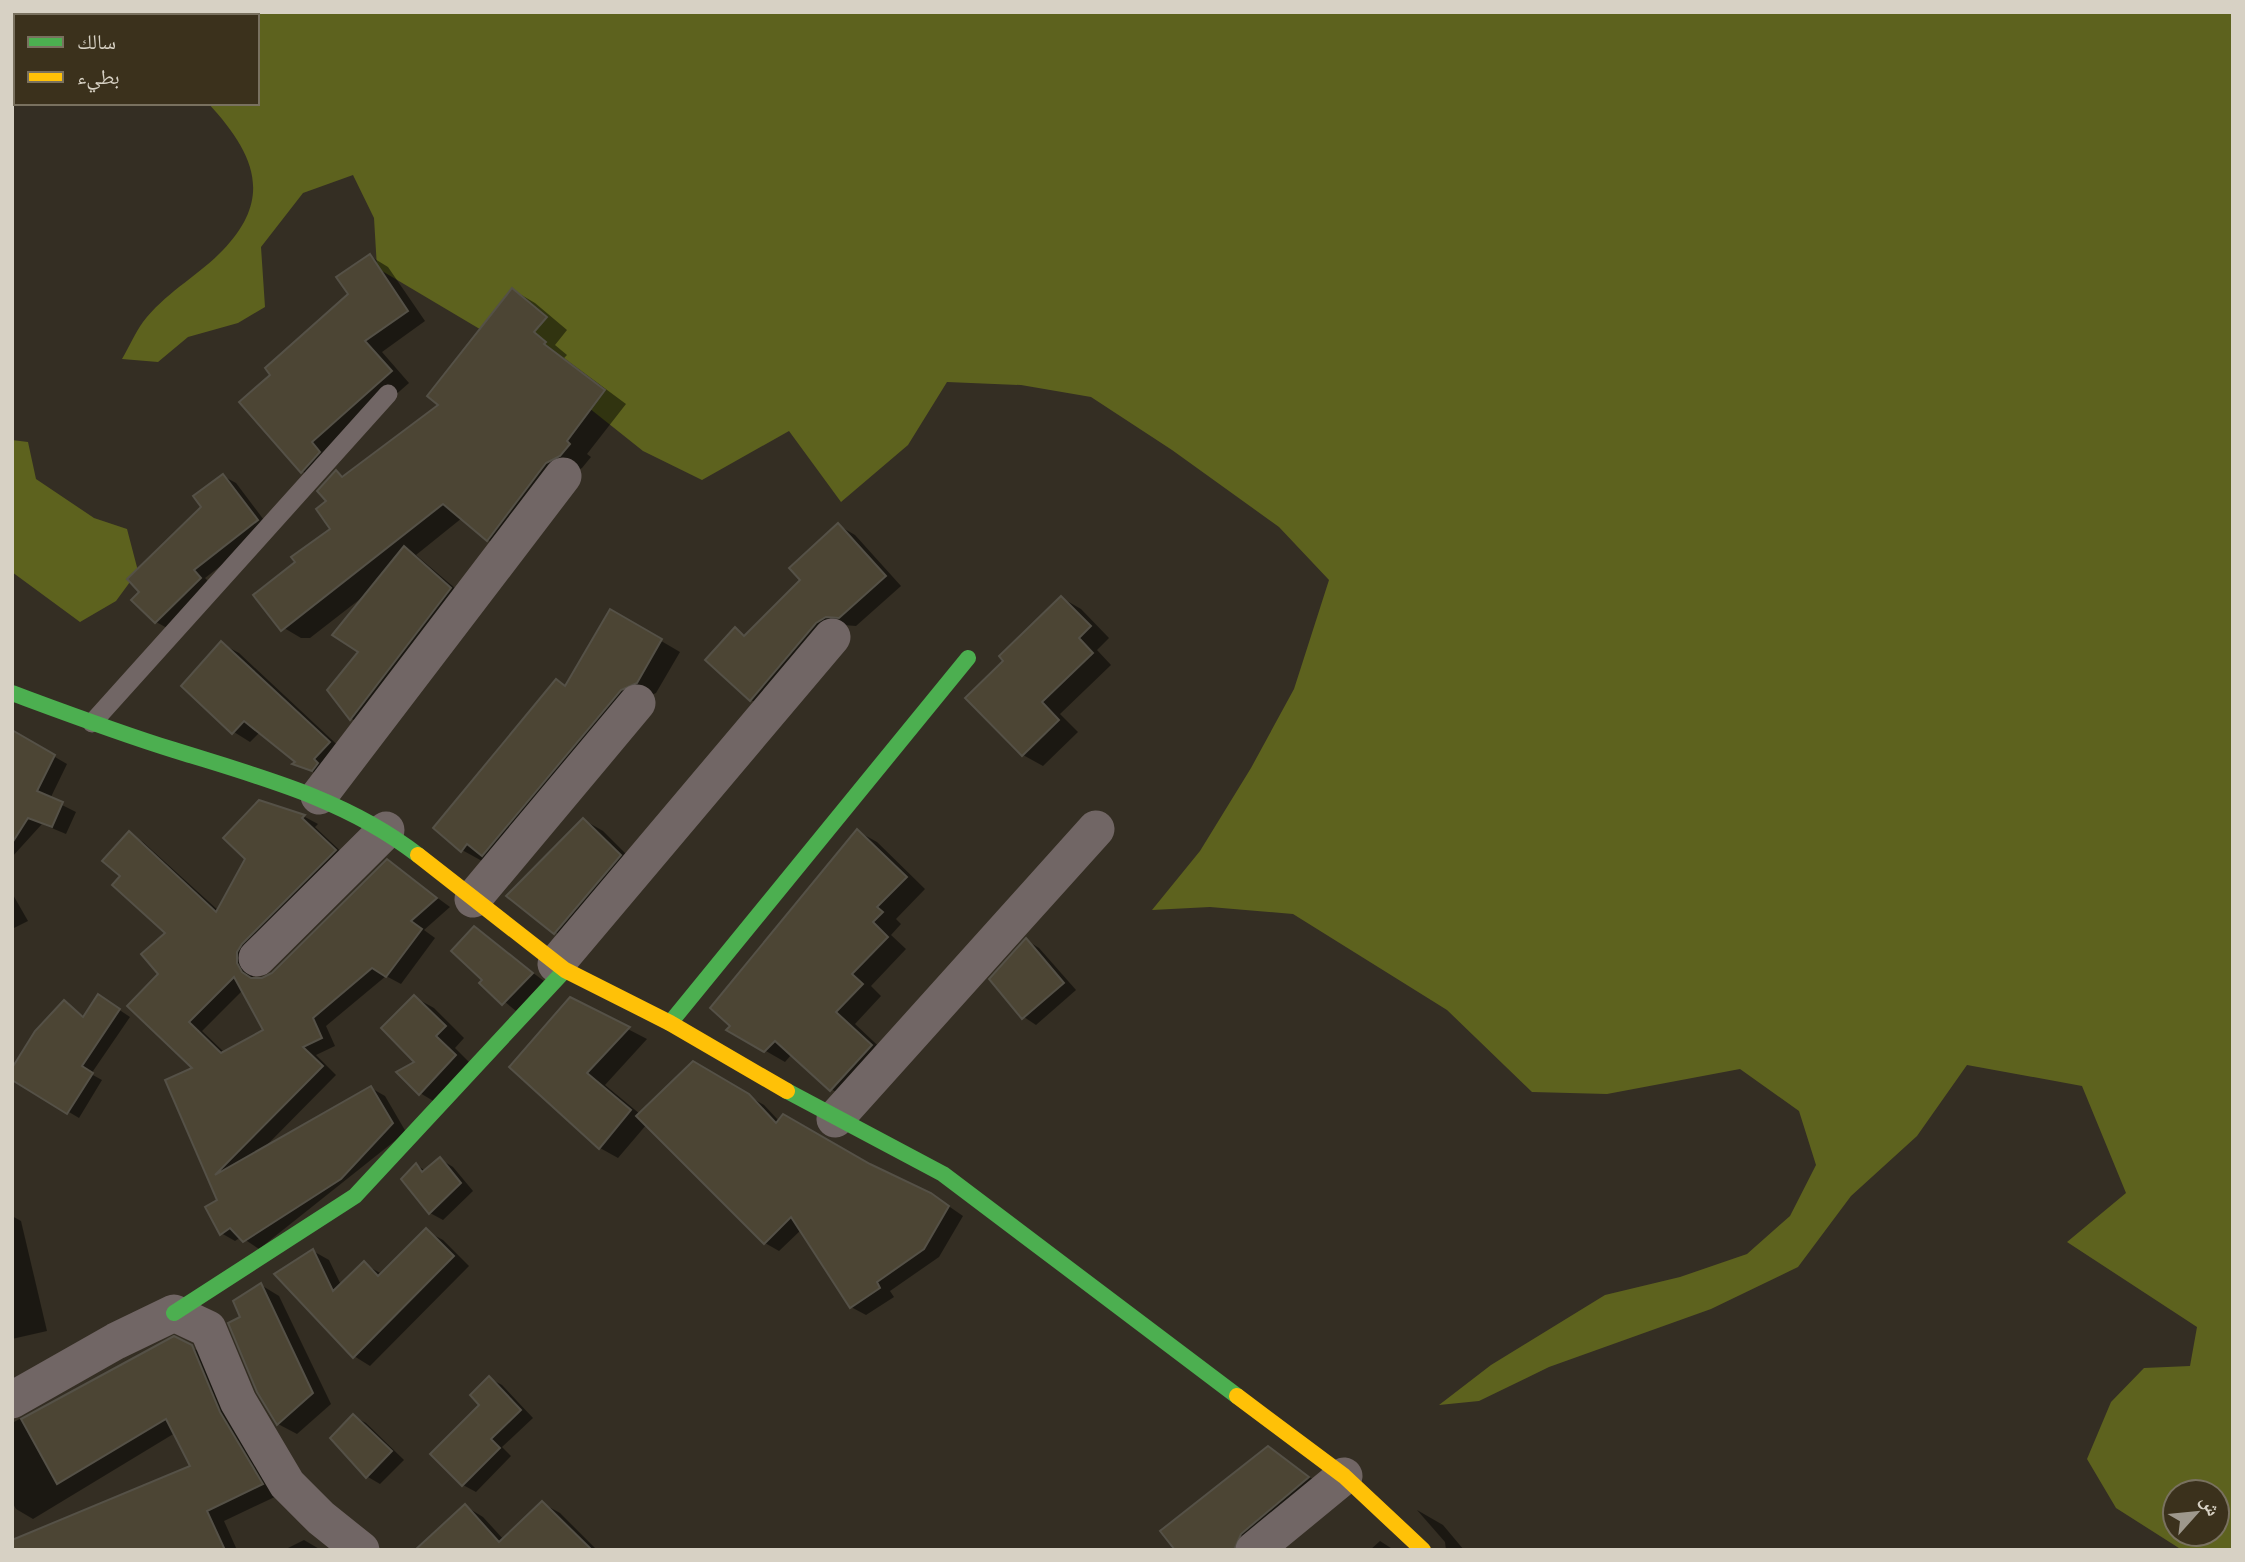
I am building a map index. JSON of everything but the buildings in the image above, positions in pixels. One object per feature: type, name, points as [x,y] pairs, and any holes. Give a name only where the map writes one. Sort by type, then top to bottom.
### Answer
[{"type":"street","points":[[319,796],[563,475]]},
{"type":"street","points":[[12,1400],[116,1341],[174,1313],[355,1196],[561,967],[831,637]]},
{"type":"street","points":[[670,1023],[968,658]]},
{"type":"street","points":[[12,693],[92,723],[319,796],[386,831],[561,967],[670,1023],[835,1119],[943,1174],[1344,1476],[1423,1550]]},
{"type":"street","points":[[473,899],[637,704]]},
{"type":"street","points":[[835,1119],[1096,829]]},
{"type":"street","points":[[257,958],[386,831]]},
{"type":"street","points":[[174,1313],[208,1329],[238,1401],[287,1484],[321,1518],[361,1550]]},
{"type":"street","points":[[1254,1550],[1344,1476]]},
{"type":"lane","points":[[92,723],[388,394]]},
{"type":"green space","points":[[73,12],[2233,12],[2233,1550],[2179,1548],[2231,1548],[2231,1478],[2161,1478],[2161,1537],[2116,1508],[2087,1459],[2111,1402],[2144,1368],[2190,1366],[2197,1327],[2067,1242],[2126,1193],[2082,1086],[1967,1065],[1917,1136],[1851,1196],[1798,1267],[1711,1309],[1549,1367],[1479,1401],[1439,1405],[1491,1365],[1605,1295],[1680,1277],[1747,1254],[1790,1216],[1816,1165],[1799,1111],[1740,1069],[1607,1094],[1532,1092],[1447,1010],[1293,914],[1210,907],[1152,910],[1200,851],[1251,768],[1294,689],[1329,580],[1279,527],[1172,450],[1091,397],[1021,385],[947,382],[908,445],[841,502],[789,431],[702,480],[643,451],[520,353],[377,268],[374,218],[353,175],[303,193],[261,247],[265,307],[238,323],[188,337],[158,362],[122,359],[140,326],[152,312],[223,250],[239,230],[249,211],[253,193],[252,175],[237,139],[210,105],[259,105],[259,14]]},
{"type":"green space","points":[[12,440],[28,442],[36,479],[94,518],[127,529],[138,571],[116,601],[80,622],[12,572]]},
{"type":"traffic: fast","points":[[670,1023],[968,658]]},
{"type":"traffic: fast","points":[[12,693],[332,804],[362,819],[418,855]]},
{"type":"traffic: fast","points":[[174,1313],[355,1196],[565,970]]},
{"type":"traffic: fast","points":[[787,1091],[943,1174],[1237,1396]]},
{"type":"traffic: slow","points":[[418,855],[565,970],[670,1023],[787,1091]]},
{"type":"traffic: slow","points":[[1237,1396],[1344,1476],[1423,1550]]}]
